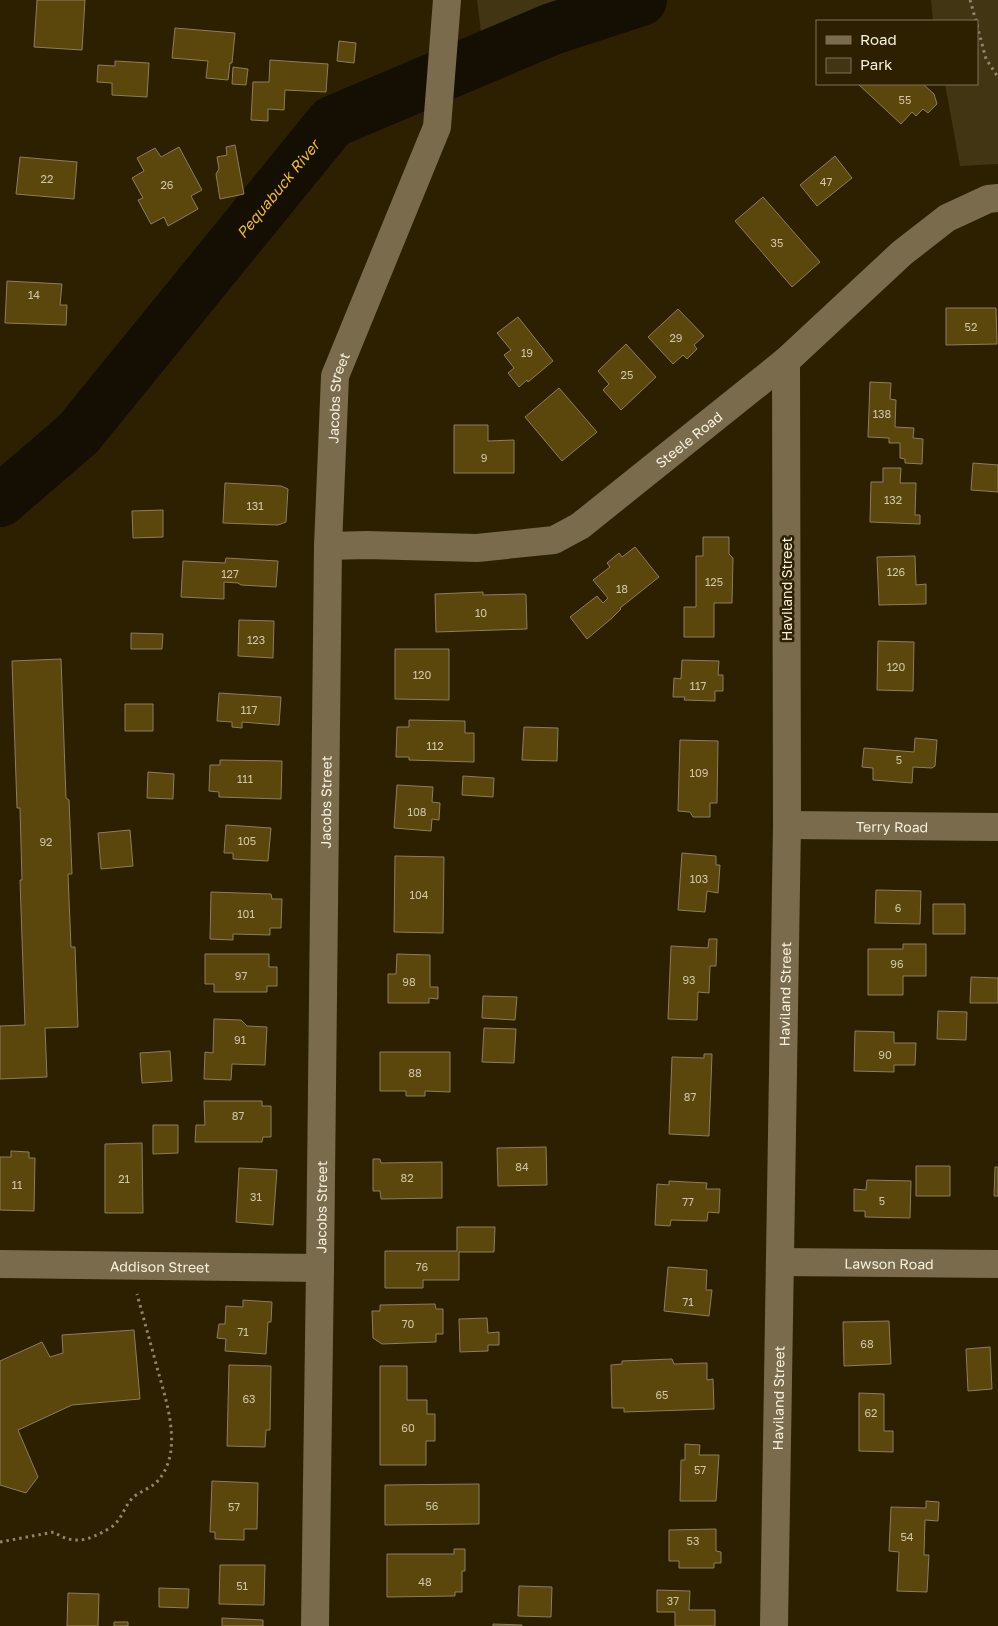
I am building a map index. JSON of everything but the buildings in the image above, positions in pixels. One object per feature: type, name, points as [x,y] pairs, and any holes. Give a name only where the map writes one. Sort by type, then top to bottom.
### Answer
[{"type":"street","name":"Jacobs Street","points":[[315,1626],[328,546],[335,376],[437,127],[447,0]]},
{"type":"street","name":"Steele Road","points":[[328,546],[477,548],[554,540],[580,526],[786,361],[902,253],[947,218],[988,199],[998,198]]},
{"type":"street","name":"Haviland Street","points":[[774,1626],[787,825],[786,361]]},
{"type":"street","name":"Terry Road","points":[[787,825],[998,827]]},
{"type":"street","name":"Lawson Road","points":[[780,1262],[998,1264]]},
{"type":"street","name":"Addison Street","points":[[0,1264],[320,1268]]},
{"type":"path","points":[[970,0],[976,20]]},
{"type":"path","points":[[978,29],[986,59],[998,77]]},
{"type":"path","points":[[0,1542],[54,1532],[64,1539],[89,1538],[114,1526],[130,1499],[160,1480],[171,1451],[168,1409],[136,1291]]},
{"type":"green space","points":[[477,0],[610,0],[579,23],[481,32]]},
{"type":"green space","points":[[931,0],[998,0],[998,164],[960,166],[945,85],[978,85],[978,20],[933,20]]},
{"type":"waterway","name":"Pequabuck River","points":[[0,501],[78,434],[332,122],[552,29],[641,0]]}]
